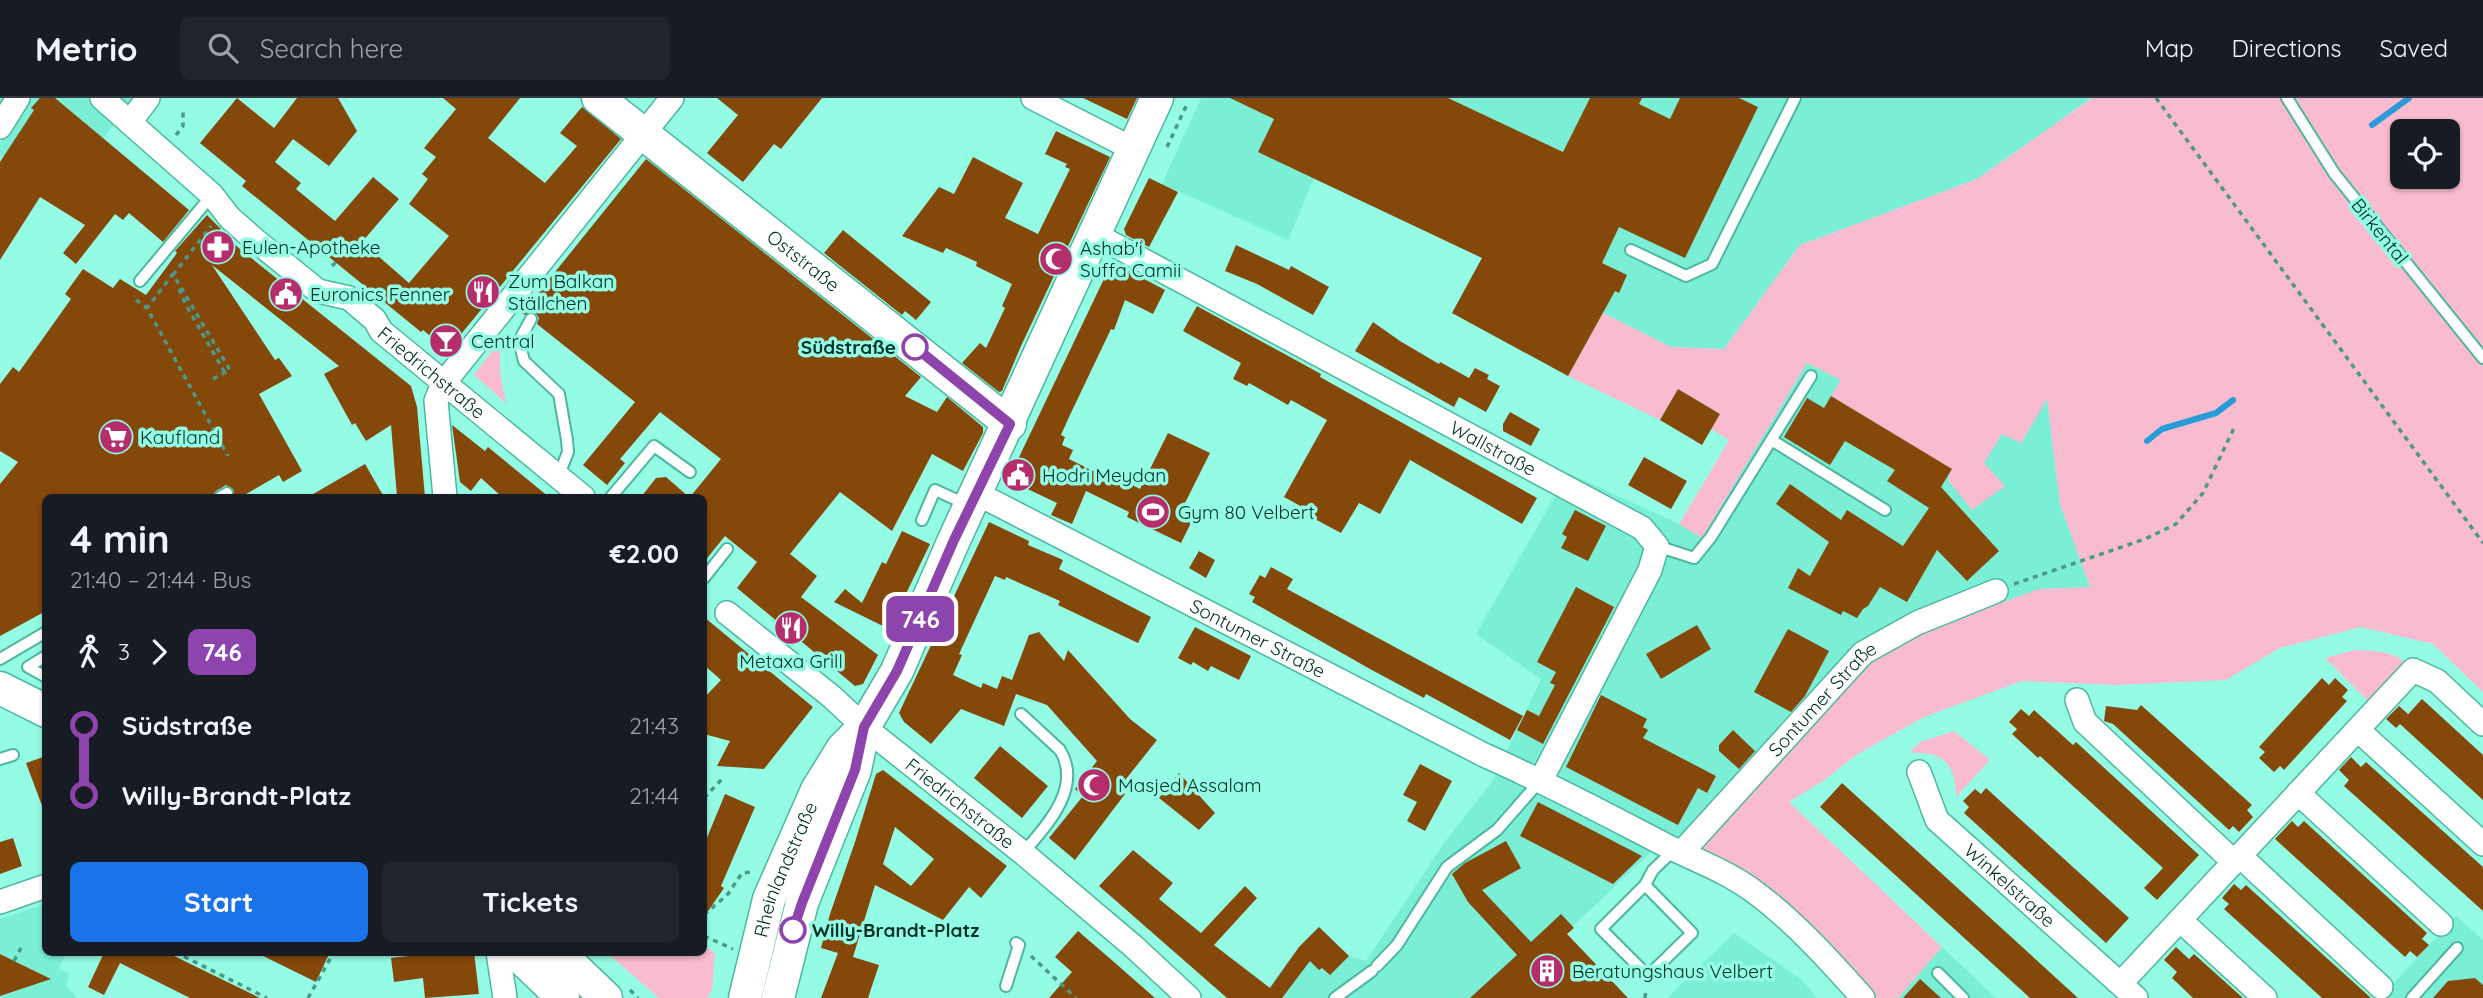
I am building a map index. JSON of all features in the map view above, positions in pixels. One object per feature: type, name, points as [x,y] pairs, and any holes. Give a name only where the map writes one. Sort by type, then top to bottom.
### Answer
[{"type":"main road","name":"Oststraße","points":[[598,98],[1010,424]]},
{"type":"main road","points":[[853,738],[897,671],[1133,149],[1173,100]]},
{"type":"main road","points":[[0,688],[42,709]]},
{"type":"main road","name":"Rheinlandstraße","points":[[746,998],[769,899],[817,790],[853,738]]},
{"type":"main road","name":"Rheinlandstraße","points":[[778,998],[802,903],[855,770],[853,738]]},
{"type":"main road","points":[[519,956],[563,998]]},
{"type":"main road","points":[[562,956],[606,998]]},
{"type":"street","points":[[0,127],[18,98]]},
{"type":"street","points":[[117,111],[148,98]]},
{"type":"street","points":[[445,494],[436,401],[443,384],[672,98]]},
{"type":"street","points":[[1033,98],[1133,149]]},
{"type":"street","name":"Friedrichstraße","points":[[117,111],[165,141],[230,218],[287,266],[318,291],[349,299],[375,320],[381,331],[443,384],[579,494]]},
{"type":"street","name":"Wallstraße","points":[[1094,234],[1642,528],[1657,546]]},
{"type":"street","name":"Sontumer Straße","points":[[973,500],[1717,868],[1756,893],[1816,946],[1863,998]]},
{"type":"street","points":[[1541,780],[1650,569],[1657,546]]},
{"type":"street","name":"Sontumer Straße","points":[[1678,851],[1863,653],[1917,623],[1996,591]]},
{"type":"street","name":"Friedrichstraße","points":[[727,613],[832,697],[853,738],[1023,853],[1133,946],[1189,998]]},
{"type":"street","name":"Winkelstraße","points":[[1919,772],[1937,820],[2129,991],[2180,920],[2413,670],[2437,681],[2483,724]]},
{"type":"street","points":[[2077,700],[2085,722],[2381,987]]},
{"type":"street","points":[[2358,730],[2483,844]]},
{"type":"street","points":[[2298,793],[2441,924]]},
{"type":"street","points":[[0,902],[42,887]]},
{"type":"street","points":[[2180,920],[2265,998]]},
{"type":"street","points":[[499,956],[505,998]]},
{"type":"lane","points":[[1631,250],[1686,276],[1712,264],[1795,98]]},
{"type":"lane","name":"Birkental","points":[[2287,98],[2334,173],[2483,358]]},
{"type":"lane","points":[[139,281],[212,195]]},
{"type":"lane","points":[[531,319],[519,341],[524,361],[559,394],[568,452],[558,477]]},
{"type":"lane","points":[[1657,546],[1694,558],[1711,537],[1773,441],[1811,376]]},
{"type":"lane","points":[[1773,441],[1885,510]]},
{"type":"lane","points":[[614,494],[654,446],[690,472]]},
{"type":"lane","points":[[922,520],[935,490],[973,500]]},
{"type":"lane","points":[[707,574],[727,548]]},
{"type":"lane","points":[[0,659],[42,634]]},
{"type":"lane","points":[[42,658],[28,667],[42,675]]},
{"type":"lane","points":[[1021,714],[1060,750],[1066,768],[1061,805],[1023,853]]},
{"type":"lane","points":[[0,759],[13,755]]},
{"type":"lane","points":[[1335,998],[1374,968],[1397,945],[1447,867],[1497,830],[1541,780]]},
{"type":"lane","points":[[1645,885],[1692,933],[1648,976],[1601,929],[1645,885],[1653,870],[1678,851]]},
{"type":"lane","points":[[1006,986],[1017,944]]},
{"type":"lane","points":[[2412,998],[2457,948]]},
{"type":"lane","points":[[1938,973],[1964,998]]},
{"type":"path","points":[[2156,98],[2483,542]]},
{"type":"path","points":[[1167,147],[1173,100]]},
{"type":"path","points":[[165,141],[183,126],[183,109]]},
{"type":"path","points":[[147,308],[203,234]]},
{"type":"path","points":[[173,274],[186,305],[225,373],[213,379]]},
{"type":"path","points":[[136,300],[147,308],[228,456]]},
{"type":"path","points":[[1996,591],[2145,539],[2176,524],[2203,493],[2235,426]]},
{"type":"path","points":[[707,795],[722,779]]},
{"type":"path","points":[[707,912],[728,894],[742,873],[751,872]]},
{"type":"path","points":[[707,937],[754,958]]},
{"type":"path","points":[[1017,944],[1076,998]]},
{"type":"path","points":[[14,961],[22,947]]},
{"type":"path","points":[[183,956],[267,998]]},
{"type":"path","points":[[307,998],[332,956]]},
{"type":"shaded area","points":[[0,98],[134,98],[73,178],[43,180],[0,156],[0,144],[11,123],[0,116]]},
{"type":"shaded area","points":[[1201,98],[2092,98],[1977,179],[1800,245],[1724,349],[1671,347],[1603,313],[1568,376],[1452,313],[1482,257],[1314,178],[1288,240],[1162,184]]},
{"type":"shaded area","points":[[2092,98],[2483,98],[2483,692],[2433,644],[2361,627],[2280,648],[2226,680],[2116,685],[2022,681],[1924,717],[1856,755],[1826,779],[1789,802],[1942,947],[1898,998],[1874,998],[1822,940],[1695,848],[1871,655],[2039,589],[2090,587],[2060,504],[2047,399],[2021,443],[2002,434],[1984,463],[2005,486],[1972,510],[1948,480],[1951,469],[1831,396],[1841,380],[1807,363],[1702,538],[1679,524],[1729,440],[1711,429],[1720,414],[1678,389],[1660,420],[1568,376],[1603,313],[1671,347],[1724,349],[1800,245],[1977,179]]},
{"type":"shaded area","points":[[502,337],[500,371],[507,404],[474,375]]},
{"type":"shaded area","points":[[1807,363],[1842,380],[1832,396],[1952,469],[1984,463],[2002,434],[2021,443],[2047,397],[2060,504],[2090,587],[2039,589],[1947,623],[1695,848],[1669,835],[1497,998],[1261,998],[1299,947],[1319,927],[1349,956],[1366,961],[1444,843],[1492,782],[1541,679],[1476,634],[1568,473],[1702,537]]},
{"type":"shaded area","points":[[2354,650],[2389,654],[2406,664],[2369,702],[2325,658]]},
{"type":"shaded area","points":[[1954,731],[1990,760],[1956,797],[1953,776],[1945,762],[1931,754],[1909,753],[1920,742]]},
{"type":"shaded area","points":[[42,905],[42,956],[65,956],[58,969],[69,973],[66,985],[77,998],[0,998],[0,919]]},
{"type":"shaded area","points":[[2456,916],[2483,940],[2483,998],[2380,998]]},
{"type":"shaded area","points":[[1734,933],[1802,980],[1817,998],[1667,998]]},
{"type":"shaded area","points":[[1942,947],[1996,998],[1898,998]]},
{"type":"shaded area","points":[[707,948],[715,953],[712,990],[707,998],[659,998],[611,956],[707,956]]},
{"type":"building","points":[[40,98],[55,98],[189,210],[163,242],[129,213],[123,220],[115,214],[76,264],[63,253],[85,225],[40,197],[0,260],[0,162],[34,110],[31,108]]},
{"type":"building","points":[[237,98],[274,128],[297,98],[338,98],[357,131],[329,166],[293,139],[275,162],[301,183],[296,189],[335,221],[373,177],[399,199],[362,242],[409,283],[449,236],[409,204],[428,179],[422,174],[436,157],[424,148],[456,109],[443,98],[520,98],[488,138],[545,183],[577,146],[560,133],[582,107],[621,139],[448,350],[423,330],[421,332],[242,186],[246,181],[200,143]]},
{"type":"building","points":[[717,98],[822,98],[781,149],[774,144],[743,182],[707,153],[738,115]]},
{"type":"building","points":[[1083,98],[1137,98],[1127,119]]},
{"type":"building","points":[[1230,98],[1448,98],[1563,152],[1590,98],[1642,98],[1639,104],[1670,119],[1680,98],[1739,98],[1758,107],[1685,258],[1619,227],[1602,263],[1627,275],[1619,293],[1615,291],[1568,376],[1452,313],[1482,258],[1258,152],[1274,119]]},
{"type":"building","points":[[1056,131],[1110,157],[1002,391],[999,392],[962,363],[980,343],[986,348],[1005,308],[1002,306],[1012,284],[976,266],[977,262],[946,248],[943,253],[902,236],[939,187],[954,194],[973,157],[1023,183],[1005,218],[1038,234],[1070,169],[1065,167],[1067,164],[1045,154]]},
{"type":"building","points":[[646,159],[921,377],[905,396],[937,412],[947,397],[983,427],[983,433],[963,471],[932,454],[892,531],[840,492],[790,554],[817,576],[801,597],[878,655],[863,684],[855,686],[737,588],[757,562],[725,536],[707,558],[707,494],[692,494],[721,459],[660,412],[620,459],[625,463],[607,485],[583,465],[635,402],[537,324],[539,318],[535,312],[530,311],[525,315],[522,313]]},
{"type":"building","points":[[1149,178],[1178,192],[1149,247],[1126,235],[1124,229]]},
{"type":"building","points":[[207,215],[221,229],[219,231],[240,249],[411,386],[417,407],[425,494],[397,494],[391,425],[366,441],[355,423],[352,425],[324,374],[339,366],[212,265],[275,360],[279,358],[292,376],[259,394],[302,471],[283,482],[279,475],[246,494],[234,494],[233,489],[226,485],[214,494],[42,494],[42,613],[0,636],[0,484],[18,462],[0,451],[0,384],[13,367],[19,372],[71,299],[65,294],[83,269],[113,288],[120,279],[146,295],[177,253],[175,251]]},
{"type":"building","points":[[843,230],[931,302],[916,320],[905,311],[902,315],[824,253]]},
{"type":"building","points":[[1236,245],[1289,270],[1291,266],[1329,287],[1313,315],[1257,284],[1225,271]]},
{"type":"building","points":[[1112,262],[1165,290],[1153,314],[1125,300],[1114,330],[1111,329],[1061,435],[1065,437],[1062,445],[1073,450],[1069,459],[1109,479],[1111,474],[1140,489],[1168,433],[1210,453],[1183,507],[1196,513],[1181,543],[1127,517],[1129,512],[1086,491],[1072,524],[1051,515],[1057,503],[1013,482],[1010,476]]},
{"type":"building","points":[[1197,306],[1537,498],[1522,524],[1410,460],[1380,514],[1359,503],[1341,533],[1313,518],[1315,514],[1284,497],[1327,420],[1291,400],[1288,405],[1249,383],[1247,386],[1233,379],[1241,363],[1183,331]]},
{"type":"building","points":[[1373,322],[1439,364],[1440,362],[1469,378],[1475,368],[1489,375],[1487,379],[1500,386],[1486,412],[1459,397],[1454,407],[1355,351]]},
{"type":"building","points":[[1678,389],[1720,414],[1702,445],[1660,420]]},
{"type":"building","points":[[1831,396],[1952,469],[1941,487],[1999,551],[1967,581],[1937,550],[1907,602],[1880,587],[1857,618],[1843,611],[1841,615],[1788,588],[1798,568],[1810,576],[1829,542],[1776,504],[1790,484],[1841,520],[1847,510],[1903,546],[1929,508],[1887,481],[1895,470],[1845,441],[1830,465],[1784,437],[1807,398],[1824,408]]},
{"type":"building","points":[[1510,412],[1540,429],[1531,446],[1503,431],[1503,424]]},
{"type":"building","points":[[452,425],[485,451],[488,447],[545,494],[499,494],[481,478],[471,491],[460,482]]},
{"type":"building","points":[[1644,457],[1687,481],[1671,509],[1628,485]]},
{"type":"building","points":[[365,464],[382,494],[313,494]]},
{"type":"building","points":[[666,477],[686,494],[643,494],[656,478]]},
{"type":"building","points":[[1575,510],[1606,526],[1588,561],[1561,548],[1567,537],[1562,534]]},
{"type":"building","points":[[989,522],[1029,541],[1028,545],[1063,560],[1059,569],[1151,617],[1138,643],[1058,605],[1060,601],[1006,577],[1005,580],[995,576],[959,654],[962,655],[953,675],[981,688],[983,683],[997,689],[1002,676],[1012,680],[1029,635],[1039,632],[1064,661],[1068,650],[1130,719],[1157,740],[1118,789],[1125,794],[1075,860],[1049,838],[1083,796],[1075,789],[1097,761],[1047,705],[1016,694],[1004,726],[961,709],[931,744],[904,722],[899,713]]},
{"type":"building","points":[[902,531],[930,544],[889,629],[834,602],[845,589],[862,603],[882,562],[886,564]]},
{"type":"building","points":[[1199,551],[1215,560],[1206,578],[1189,568]]},
{"type":"building","points":[[1271,567],[1293,579],[1287,589],[1523,716],[1510,740],[1426,694],[1424,698],[1252,602],[1255,597],[1249,594],[1260,575],[1265,578]]},
{"type":"building","points":[[1576,587],[1614,607],[1543,744],[1517,730],[1527,710],[1539,716],[1555,685],[1550,683],[1556,672],[1537,662]]},
{"type":"building","points":[[707,619],[813,707],[764,769],[717,766],[730,741],[707,735],[707,695],[721,680],[707,668]]},
{"type":"building","points":[[1697,625],[1711,649],[1661,679],[1646,654]]},
{"type":"building","points":[[1195,627],[1251,656],[1239,680],[1211,666],[1208,671],[1193,662],[1191,665],[1178,658]]},
{"type":"building","points":[[1788,629],[1829,651],[1805,696],[1791,712],[1754,692]]},
{"type":"building","points":[[2322,678],[2329,685],[2335,678],[2348,690],[2342,697],[2347,701],[2284,770],[2280,766],[2274,772],[2259,758],[2265,752],[2259,747]]},
{"type":"building","points":[[1601,695],[1647,719],[1643,727],[1648,730],[1643,738],[1716,776],[1707,793],[1698,788],[1678,825],[1566,767]]},
{"type":"building","points":[[2422,699],[2483,755],[2483,800],[2400,724],[2396,728],[2386,719],[2399,706],[2408,714],[2401,722]]},
{"type":"building","points":[[2141,705],[2252,805],[2247,810],[2253,817],[2239,832],[2233,826],[2229,830],[2113,724],[2104,721],[2106,706],[2137,710]]},
{"type":"building","points":[[2021,709],[2029,716],[2034,710],[2073,745],[2076,742],[2199,855],[2157,900],[2144,888],[2163,868],[2040,756],[2038,758],[2012,734],[2017,729],[2009,722]]},
{"type":"building","points":[[1733,730],[1755,751],[1739,769],[1719,751],[1719,745]]},
{"type":"building","points":[[1000,746],[1048,786],[1022,818],[974,778]]},
{"type":"building","points":[[42,757],[42,806],[26,763]]},
{"type":"building","points":[[2351,757],[2361,767],[2366,762],[2483,867],[2483,911],[2344,786],[2349,780],[2339,770]]},
{"type":"building","points":[[1420,764],[1452,781],[1425,831],[1407,821],[1417,802],[1403,795]]},
{"type":"building","points":[[883,770],[1007,866],[981,898],[969,887],[943,920],[875,885],[853,957],[879,965],[868,998],[821,998],[838,953],[821,948],[876,774]],"holes":[[[895,827],[934,859],[911,886],[883,864]]]},
{"type":"building","points":[[1179,773],[1215,813],[1199,830],[1159,798]]},
{"type":"building","points":[[1842,783],[2078,998],[2030,998],[1820,807]]},
{"type":"building","points":[[1986,788],[2129,918],[2106,943],[1964,813],[1969,807],[1963,801],[1975,789],[1981,794]]},
{"type":"building","points":[[725,794],[755,807],[721,886],[724,888],[707,913],[707,838]]},
{"type":"building","points":[[1538,802],[1642,856],[1613,884],[1520,836]]},
{"type":"building","points":[[2292,821],[2298,827],[2304,821],[2427,933],[2422,939],[2429,945],[2417,957],[2410,951],[2405,957],[2275,839]]},
{"type":"building","points":[[13,838],[22,866],[0,874],[0,842]]},
{"type":"building","points":[[1506,841],[1521,868],[1482,890],[1531,942],[1561,914],[1574,928],[1567,934],[1628,998],[1470,998],[1517,955],[1468,902],[1452,874],[1465,863]]},
{"type":"building","points":[[1133,850],[1173,883],[1159,899],[1201,933],[1245,886],[1257,898],[1214,945],[1270,988],[1299,947],[1319,927],[1349,956],[1330,975],[1322,968],[1319,970],[1310,961],[1282,998],[1227,998],[1099,886]]},
{"type":"building","points":[[2234,884],[2241,890],[2246,885],[2371,998],[2322,998],[2224,909],[2229,904],[2222,898]]},
{"type":"building","points":[[1078,931],[1155,998],[1049,998],[1072,972],[1055,957]]},
{"type":"building","points":[[2176,947],[2189,959],[2194,954],[2243,998],[2193,998],[2172,978],[2177,972],[2164,960]]},
{"type":"building","points":[[0,954],[14,961],[51,979],[0,996]]},
{"type":"building","points":[[103,956],[174,956],[260,998],[190,998],[120,963],[104,995],[88,987]]},
{"type":"building","points":[[263,956],[328,956],[316,982]]},
{"type":"building","points":[[474,956],[479,994],[425,998],[423,978],[394,982],[391,958]]},
{"type":"building","points":[[2475,978],[2483,985],[2483,998],[2433,998],[2448,981]]},
{"type":"building","points":[[1920,979],[1941,998],[1903,998]]},
{"type":"waterway","points":[[2372,125],[2409,98]]},
{"type":"waterway","points":[[2147,441],[2162,429],[2216,413],[2233,400]]},
{"type":"bus line","name":"746","points":[[793,930],[855,770],[864,727],[897,671],[954,540],[1010,424],[915,347]]},
{"type":"place","name":"Eulen-Apotheke","points":[[218,247]]},
{"type":"place","name":"Ashab'i Suffa Camii","points":[[1056,259]]},
{"type":"place","name":"Zum Balkan Ställchen","points":[[483,292]]},
{"type":"place","name":"Euronics Fenner","points":[[286,294]]},
{"type":"place","name":"Central","points":[[446,341]]},
{"type":"place","name":"Südstraße","points":[[915,347]]},
{"type":"place","name":"Kaufland","points":[[116,437]]},
{"type":"place","name":"Hodri Meydan","points":[[1018,475]]},
{"type":"place","name":"Gym 80 Velbert","points":[[1153,512]]},
{"type":"place","name":"Metaxa Grill","points":[[791,628]]},
{"type":"place","name":"Masjed Assalam","points":[[1094,785]]},
{"type":"place","name":"Willy-Brandt-Platz","points":[[793,930]]},
{"type":"place","name":"Beratungshaus Velbert","points":[[1547,971]]}]
